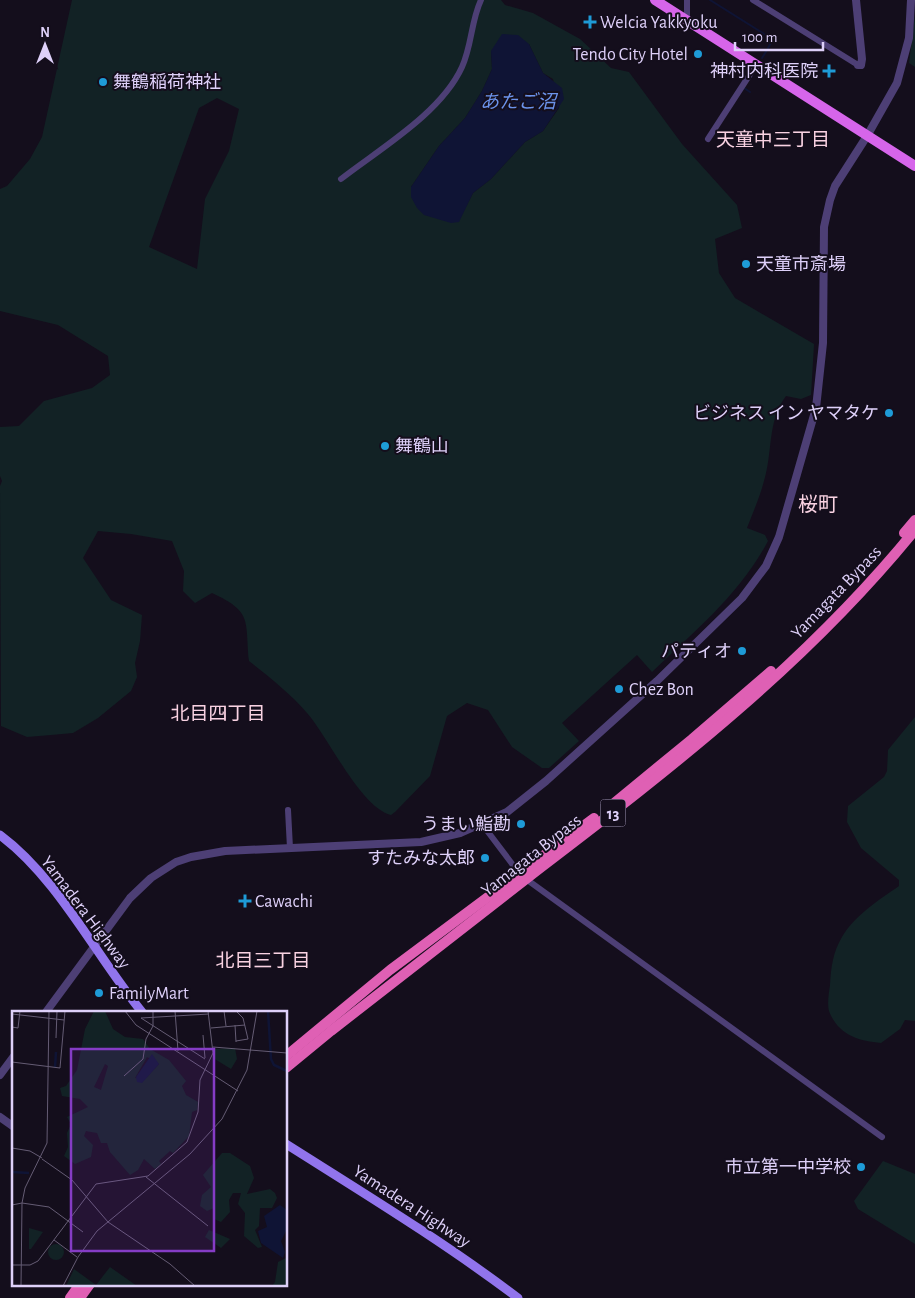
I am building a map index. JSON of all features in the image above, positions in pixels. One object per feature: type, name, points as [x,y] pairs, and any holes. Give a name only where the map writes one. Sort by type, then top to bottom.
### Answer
[{"type":"highway","name":"Yamagata Bypass","points":[[288,1066],[659,767],[763,678],[862,581],[915,520]]},
{"type":"highway","name":"Yamagata Bypass","points":[[288,1054],[390,970],[670,769],[740,710],[873,578],[915,530]]},
{"type":"highway","points":[[70,1298],[79,1286]]},
{"type":"highway","points":[[80,1298],[89,1286]]},
{"type":"main road","points":[[654,0],[915,166]]},
{"type":"main road","name":"Yamadera Highway","points":[[0,835],[10,843],[54,890],[141,1011]]},
{"type":"main road","name":"Yamadera Highway","points":[[288,1145],[402,1216],[471,1262],[518,1298]]},
{"type":"street","points":[[341,179],[423,117],[444,95],[463,65],[475,13],[481,0]]},
{"type":"street","points":[[687,0],[687,21]]},
{"type":"street","points":[[753,0],[858,65],[861,65],[856,0]]},
{"type":"street","points":[[47,1011],[140,886],[176,862],[208,853],[421,842],[451,836],[507,812],[528,796],[657,681],[742,598],[766,566],[784,523],[812,426],[820,390],[823,343],[823,250],[826,214],[836,186],[868,136],[896,83],[909,38],[912,0]]},
{"type":"street","points":[[708,140],[756,65]]},
{"type":"street","points":[[288,810],[290,848]]},
{"type":"street","points":[[482,824],[523,876],[882,1137]]},
{"type":"street","points":[[0,1075],[12,1059]]},
{"type":"street","points":[[0,1117],[12,1126]]},
{"type":"shaded area","points":[[72,0],[501,0],[505,5],[533,13],[580,39],[611,68],[629,72],[682,144],[737,205],[742,228],[715,239],[719,273],[735,298],[814,344],[811,395],[801,399],[786,396],[780,406],[773,426],[767,470],[747,528],[765,535],[768,541],[744,578],[716,611],[652,672],[637,655],[562,723],[579,741],[549,768],[542,768],[512,747],[488,710],[467,703],[447,716],[430,776],[391,815],[379,809],[357,786],[307,713],[249,661],[246,626],[241,612],[235,606],[212,593],[195,603],[183,591],[184,571],[172,541],[98,531],[83,558],[111,600],[142,615],[140,641],[135,663],[137,677],[131,691],[98,718],[73,733],[27,737],[1,726],[0,486],[2,481],[0,476],[0,427],[19,426],[44,401],[92,388],[110,375],[108,356],[58,325],[0,311],[0,189],[7,186],[30,159],[42,137]],"holes":[[[529,44],[543,73],[553,79],[559,108],[543,131],[525,142],[491,179],[473,193],[458,222],[411,187],[439,146],[465,118],[482,91],[492,69],[491,51]],[[217,98],[239,109],[229,151],[205,199],[197,269],[149,247],[199,108]]]},
{"type":"shaded area","points":[[915,15],[915,67],[909,63]]},
{"type":"shaded area","points":[[915,717],[915,1021],[905,1020],[900,1029],[881,1043],[865,1041],[850,1035],[838,1026],[829,1011],[828,998],[833,960],[836,948],[847,929],[860,915],[899,886],[899,880],[861,848],[847,822],[848,806],[884,777],[887,771],[888,750]]},
{"type":"shaded area","points":[[883,1161],[915,1174],[915,1244],[858,1209],[854,1201]]},
{"type":"water","name":"あたご沼","points":[[502,34],[518,35],[529,44],[543,73],[562,88],[564,99],[543,131],[525,142],[491,179],[473,193],[459,222],[451,223],[424,215],[417,208],[411,197],[411,187],[439,146],[465,118],[482,91],[492,69],[491,51]]},
{"type":"waterway","points":[[710,0],[769,37]]},
{"type":"waterway","points":[[768,48],[771,43]]},
{"type":"waterway","points":[[762,58],[767,50]]},
{"type":"waterway","points":[[744,88],[750,92]]},
{"type":"place","name":"Welcia Yakkyoku","points":[[590,22]]},
{"type":"place","name":"Tendo City Hotel","points":[[698,54]]},
{"type":"place","name":"神村内科医院","points":[[829,71]]},
{"type":"place","name":"舞鶴稲荷神社","points":[[103,82]]},
{"type":"place","name":"天童市斎場","points":[[746,264]]},
{"type":"place","name":"ビジネス イン ヤマタケ","points":[[889,413]]},
{"type":"place","name":"舞鶴山","points":[[385,446]]},
{"type":"place","name":"パティオ","points":[[742,651]]},
{"type":"place","name":"Chez Bon","points":[[619,689]]},
{"type":"place","name":"うまい鮨勘","points":[[521,824]]},
{"type":"place","name":"すたみな太郎","points":[[485,858]]},
{"type":"place","name":"Cawachi","points":[[245,901]]},
{"type":"place","name":"FamilyMart","points":[[99,993]]},
{"type":"place","name":"市立第一中学校","points":[[861,1167]]},
{"type":"district","name":"天童中三丁目","points":[[773,139]]},
{"type":"district","name":"桜町","points":[[818,504]]},
{"type":"district","name":"北目四丁目","points":[[218,713]]},
{"type":"district","name":"北目三丁目","points":[[263,960]]}]
